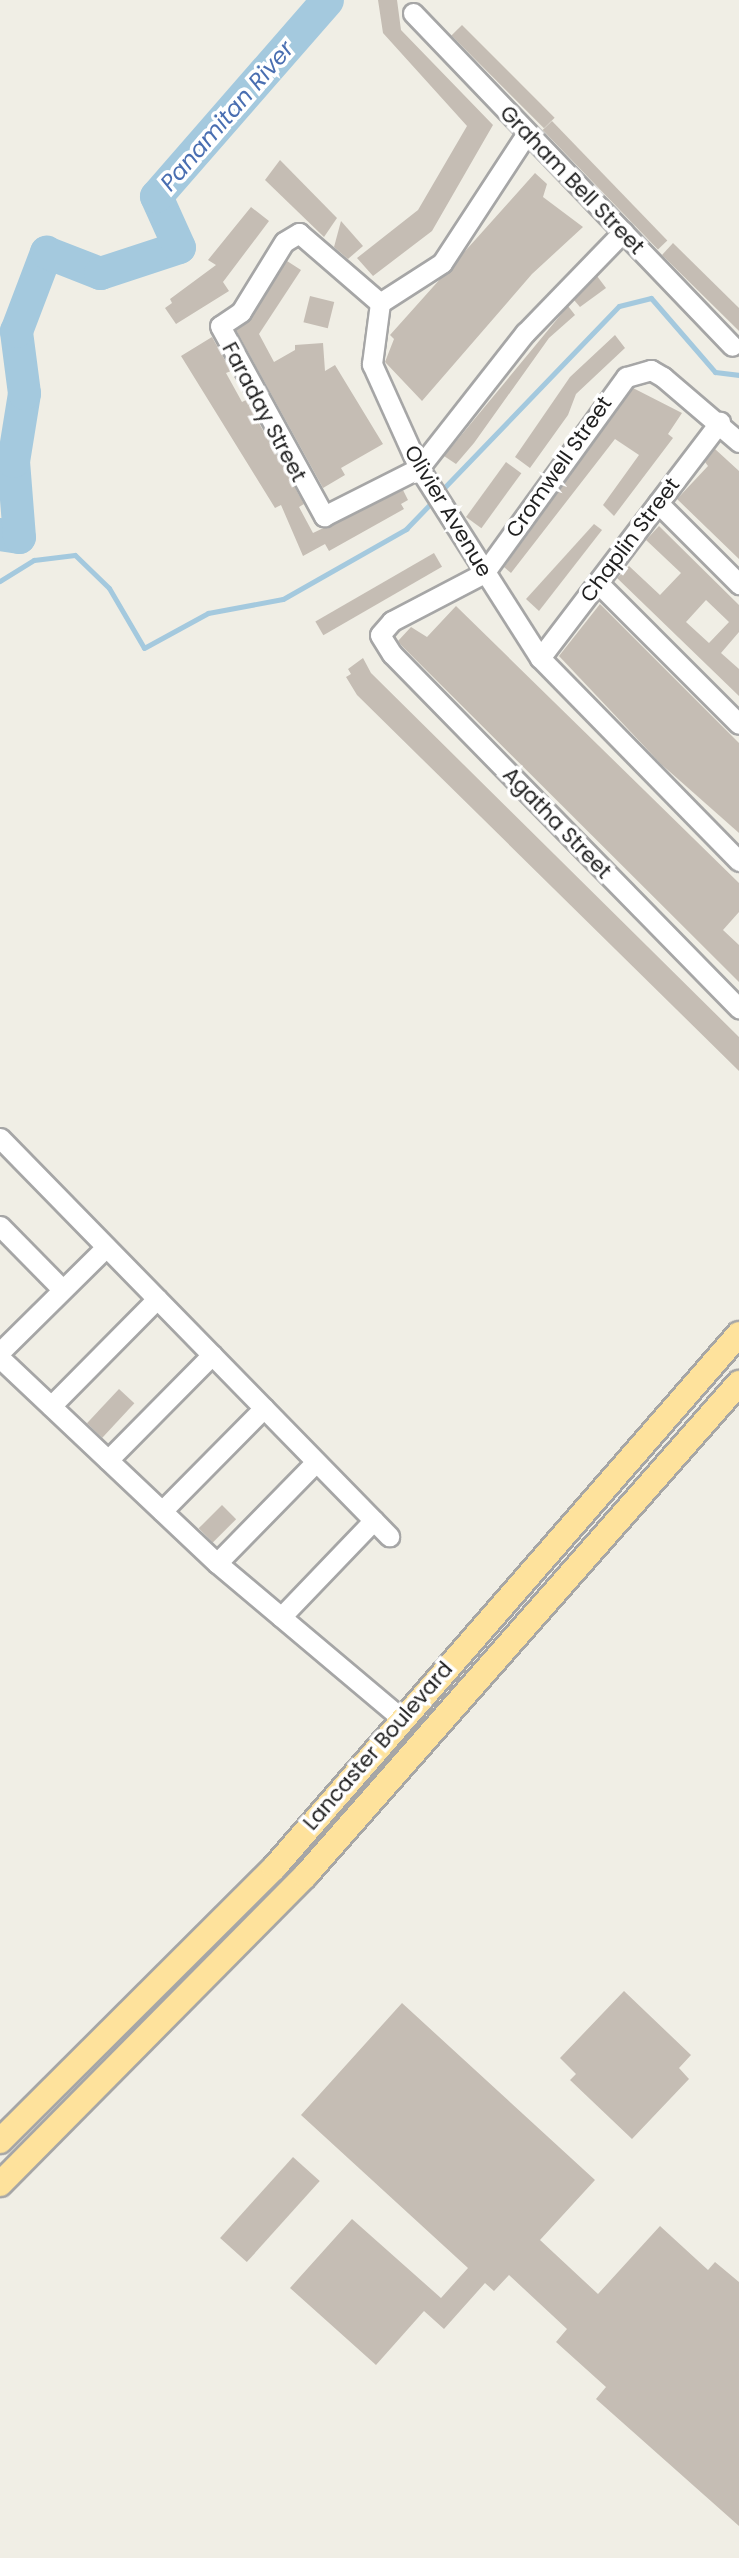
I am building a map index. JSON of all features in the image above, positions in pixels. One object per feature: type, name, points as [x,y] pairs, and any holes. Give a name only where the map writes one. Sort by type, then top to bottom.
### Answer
[{"type":"main road","name":"Lancaster Boulevard","points":[[0,2141],[274,1868],[401,1718],[739,1334]]},
{"type":"main road","name":"Lancaster Boulevard","points":[[0,2184],[305,1876],[739,1383]]},
{"type":"main road","points":[[592,1501],[616,1523]]},
{"type":"street","name":"Graham Bell Street","points":[[413,13],[732,346]]},
{"type":"street","points":[[380,303],[442,263],[527,133]]},
{"type":"street","points":[[424,475],[525,333],[623,232]]},
{"type":"street","name":"Faraday Street","points":[[380,303],[299,233],[284,242],[241,312],[220,326],[324,516],[424,475]]},
{"type":"street","name":"Olivier Avenue","points":[[380,303],[372,364],[424,475],[484,573],[540,658],[739,861]]},
{"type":"street","name":"Cromwell Street","points":[[380,635],[392,621],[484,573],[616,388],[638,370],[663,377],[720,422]]},
{"type":"street","points":[[720,422],[739,442]]},
{"type":"street","name":"Chaplin Street","points":[[540,658],[720,422]]},
{"type":"street","points":[[659,502],[739,584]]},
{"type":"street","points":[[598,583],[739,724]]},
{"type":"street","name":"Agatha Street","points":[[380,635],[392,654],[739,1008]]},
{"type":"street","points":[[0,1138],[389,1536]]},
{"type":"street","points":[[0,1226],[62,1289]]},
{"type":"street","points":[[0,1352],[106,1247]]},
{"type":"street","points":[[51,1406],[157,1299]]},
{"type":"street","points":[[108,1460],[212,1355]]},
{"type":"street","points":[[0,1358],[217,1563],[401,1718]]},
{"type":"street","points":[[162,1511],[264,1408]]},
{"type":"street","points":[[217,1563],[316,1462]]},
{"type":"street","points":[[281,1617],[373,1520]]},
{"type":"building","points":[[378,0],[397,0],[401,30],[493,125],[432,231],[373,276],[357,258],[418,210],[467,126],[383,33]]},
{"type":"building","points":[[462,25],[555,118],[544,128],[451,36]]},
{"type":"building","points":[[552,121],[667,240],[658,249],[543,130]]},
{"type":"building","points":[[280,160],[337,218],[324,237],[265,180]]},
{"type":"building","points":[[535,173],[547,184],[543,197],[583,227],[532,274],[422,401],[385,362],[394,339],[390,335]]},
{"type":"building","points":[[251,207],[269,221],[223,282],[229,291],[176,324],[165,308],[172,303],[170,299],[216,265],[208,260]]},
{"type":"building","points":[[341,221],[363,246],[348,259],[334,247]]},
{"type":"building","points":[[673,243],[739,308],[739,331],[662,255]]},
{"type":"building","points":[[287,261],[301,270],[259,334],[274,362],[295,350],[295,345],[323,343],[325,371],[335,365],[383,444],[341,468],[345,475],[323,488],[236,330],[251,318]]},
{"type":"building","points":[[597,276],[606,288],[580,307],[574,300]]},
{"type":"building","points":[[310,296],[334,302],[328,328],[303,322]]},
{"type":"building","points":[[568,306],[575,315],[549,338],[474,443],[456,464],[444,456]]},
{"type":"building","points":[[615,335],[625,348],[576,394],[568,415],[530,468],[515,457],[570,377]]},
{"type":"building","points":[[212,337],[231,371],[226,373],[242,402],[246,400],[304,504],[299,507],[313,533],[403,490],[408,500],[401,504],[404,509],[329,551],[325,544],[303,556],[281,505],[275,508],[181,356]]},
{"type":"building","points":[[633,388],[682,413],[668,434],[673,438],[614,516],[603,505],[639,455],[615,439],[511,573],[504,567]]},
{"type":"building","points":[[715,449],[739,471],[739,559],[677,499],[708,466],[705,462]]},
{"type":"building","points":[[506,462],[521,473],[481,528],[466,517]]},
{"type":"building","points":[[594,524],[602,530],[539,611],[526,599]]},
{"type":"building","points":[[659,526],[739,605],[739,632],[721,653],[739,669],[739,696],[617,578],[629,566],[660,595],[681,573],[646,540]],"holes":[[[706,600],[729,622],[709,643],[686,622]]]},
{"type":"building","points":[[434,553],[442,567],[323,635],[315,622]]},
{"type":"building","points":[[600,604],[739,743],[739,833],[661,764],[559,656]]},
{"type":"building","points":[[456,606],[739,883],[739,912],[723,930],[739,945],[739,982],[398,641],[411,627],[427,637]]},
{"type":"building","points":[[363,658],[371,673],[739,1037],[739,1071],[357,695],[346,677],[351,674],[348,669]]},
{"type":"building","points":[[119,1389],[134,1403],[102,1438],[87,1423]]},
{"type":"building","points":[[222,1505],[236,1519],[213,1542],[199,1528]]},
{"type":"building","points":[[624,1991],[691,2055],[679,2068],[689,2079],[632,2139],[570,2080],[576,2074],[560,2058]]},
{"type":"building","points":[[402,2003],[595,2180],[540,2240],[598,2294],[660,2226],[708,2270],[715,2262],[739,2282],[739,2526],[596,2399],[606,2387],[556,2342],[567,2329],[509,2275],[494,2291],[485,2283],[444,2329],[424,2311],[376,2365],[290,2288],[352,2219],[441,2298],[468,2268],[301,2115]]},
{"type":"building","points":[[293,2157],[320,2181],[247,2262],[220,2238]]},
{"type":"waterway","name":"Panamitan River","points":[[0,534],[19,537],[13,461],[24,393],[16,331],[46,252],[100,273],[179,247],[156,196],[327,0]]},
{"type":"waterway","points":[[440,492],[619,306],[651,298],[715,372],[739,375]]},
{"type":"waterway","points":[[0,581],[34,560],[75,555],[109,588],[144,648],[208,613],[283,599],[406,529],[434,500]]}]
